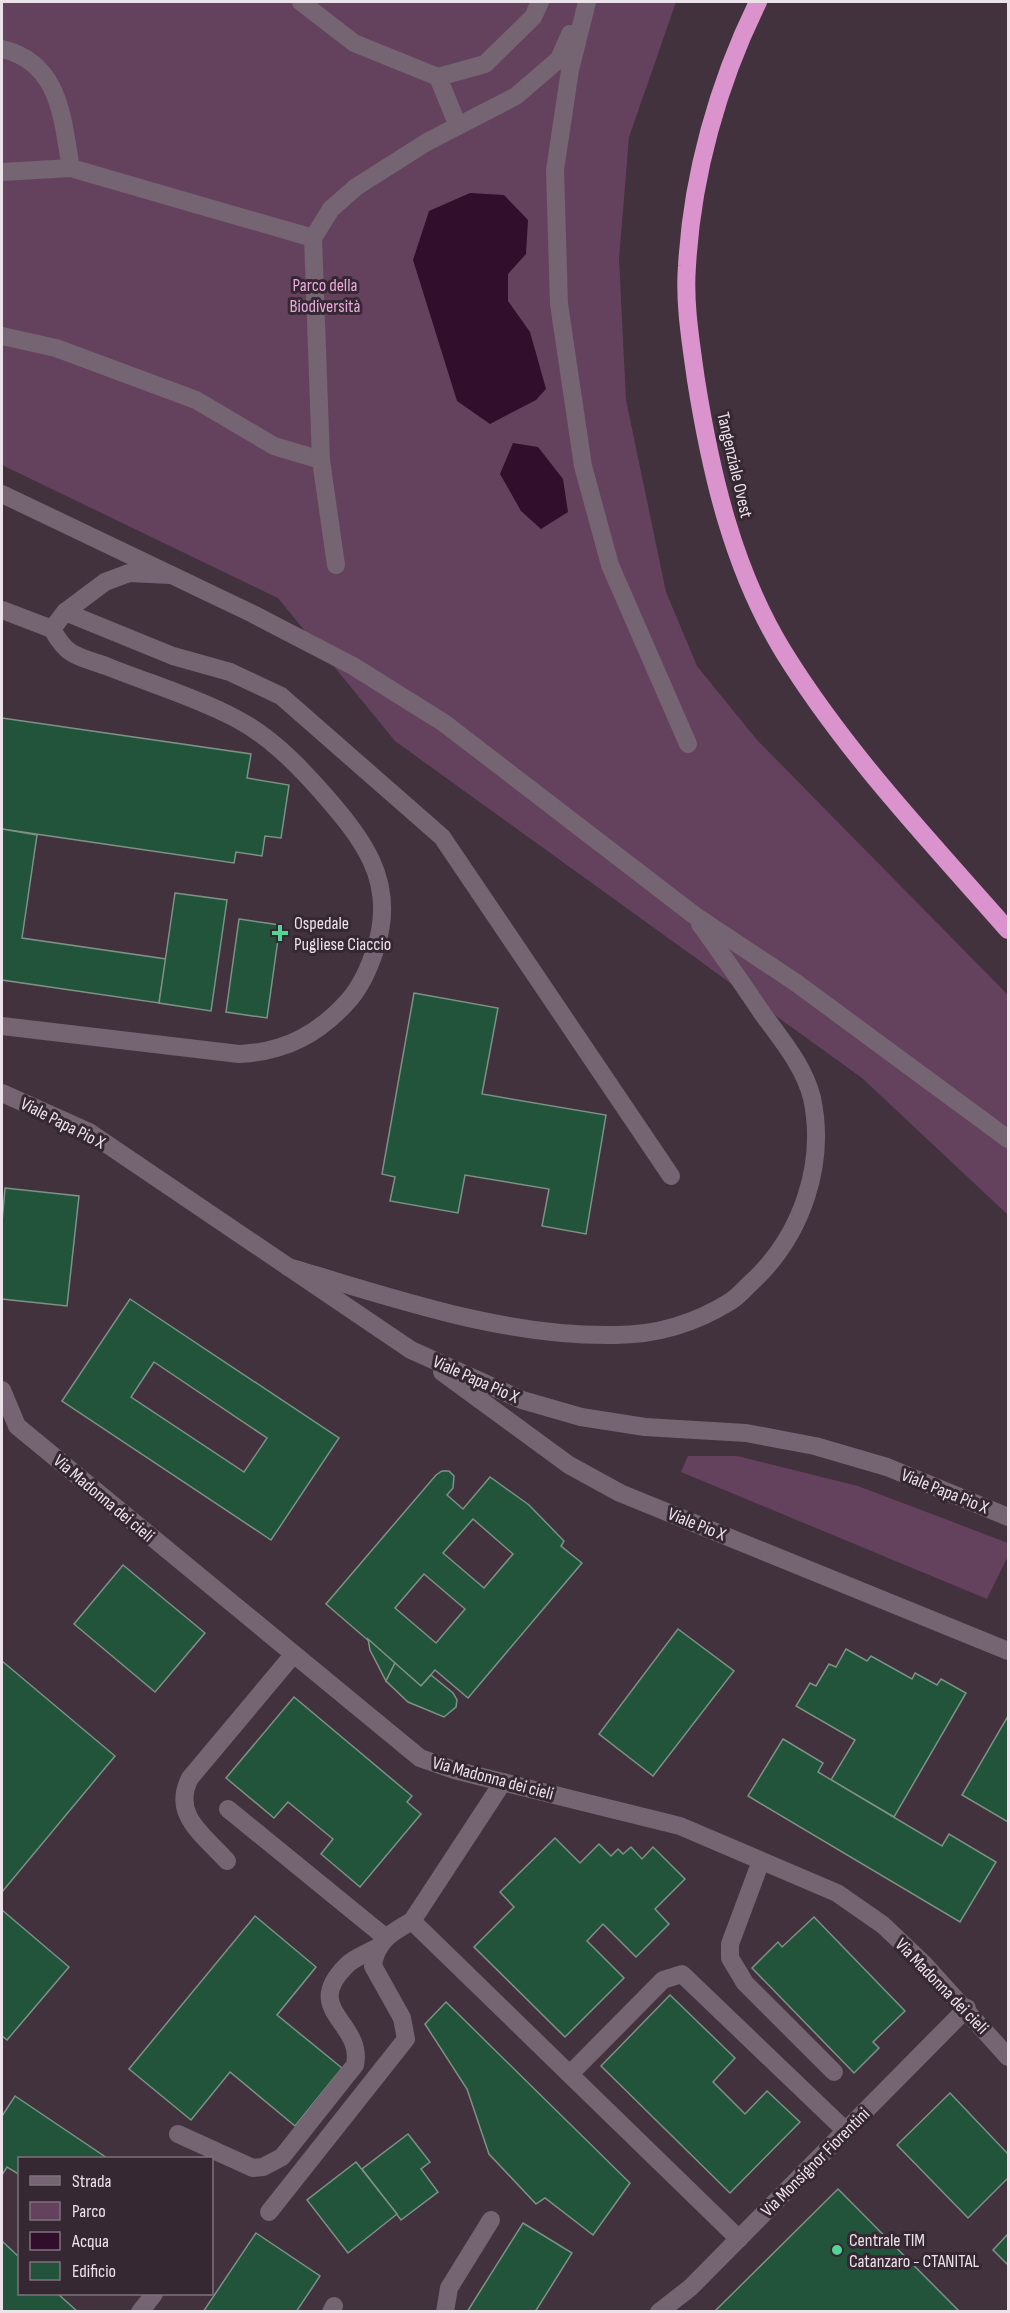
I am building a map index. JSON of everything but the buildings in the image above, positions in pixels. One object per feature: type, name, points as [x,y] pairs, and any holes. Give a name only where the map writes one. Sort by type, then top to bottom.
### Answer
[{"type":"highway","name":"Tangenziale Ovest","points":[[758,2],[744,31],[716,107],[696,190],[686,268],[690,340],[705,435],[721,508],[751,587],[782,649],[820,707],[880,785],[1008,930]]},
{"type":"street","points":[[301,2],[354,43],[438,77],[485,64],[533,17],[540,2]]},
{"type":"street","points":[[336,565],[321,460],[313,237],[331,209],[356,187],[458,126],[516,96],[559,59],[586,2]]},
{"type":"street","points":[[586,2],[570,70],[555,170],[559,304],[583,466],[610,566],[688,744]]},
{"type":"street","points":[[2,50],[13,52],[42,71],[58,99],[71,168]]},
{"type":"street","points":[[438,77],[458,126]]},
{"type":"street","points":[[2,172],[71,168],[313,237]]},
{"type":"street","points":[[2,336],[56,348],[196,400],[274,446],[321,460]]},
{"type":"street","points":[[2,494],[253,614],[353,666],[444,723],[694,915],[795,982],[1008,1139]]},
{"type":"street","points":[[52,629],[65,612],[105,582],[129,573],[171,575]]},
{"type":"street","points":[[2,610],[52,629],[71,653],[233,717],[263,736],[288,757],[352,826],[368,850],[379,876],[383,902],[382,928],[371,962],[357,990],[336,1014],[314,1033],[284,1048],[263,1053],[239,1054],[2,1026]]},
{"type":"street","points":[[65,612],[173,656],[230,672],[281,696],[442,837],[671,1176]]},
{"type":"street","points":[[288,1267],[433,1310],[540,1331],[615,1335],[657,1332],[700,1318],[733,1300],[783,1247],[802,1213],[812,1176],[816,1138],[812,1097],[796,1060],[694,915]]},
{"type":"street","name":"Viale Papa Pio X","points":[[2,1093],[89,1132],[411,1350],[522,1400],[581,1417],[645,1427],[746,1433],[815,1446],[887,1467],[1008,1517]]},
{"type":"street","name":"Viale Pio X","points":[[411,1350],[569,1465],[620,1493],[1008,1651]]},
{"type":"street","name":"Via Madonna dei cieli","points":[[2,1390],[17,1426],[420,1758],[502,1782],[680,1826],[837,1893],[883,1925],[967,2008],[1008,2057]]},
{"type":"street","points":[[227,1861],[186,1813],[182,1802],[184,1789],[190,1778],[293,1655]]},
{"type":"street","points":[[178,2134],[253,2168],[263,2167],[282,2157],[356,2065],[356,2046],[328,2001],[332,1983],[347,1964],[412,1920],[502,1782]]},
{"type":"street","points":[[228,1809],[381,1942]]},
{"type":"street","points":[[761,1861],[730,1944],[730,1958],[745,1983],[834,2072]]},
{"type":"street","points":[[412,1920],[739,2239]]},
{"type":"street","points":[[269,2212],[406,2039],[402,2018],[374,1966],[381,1942]]},
{"type":"street","points":[[570,2074],[663,1980],[682,1974],[846,2131]]},
{"type":"street","name":"Via Monsignor Fiorentini","points":[[659,2312],[690,2288],[967,2008]]},
{"type":"street","points":[[445,2312],[450,2288],[490,2220]]},
{"type":"street","points":[[140,2312],[153,2295]]},
{"type":"green space","name":"Parco della Biodiversità","points":[[2,2],[676,2],[629,137],[619,259],[626,400],[666,592],[697,666],[757,740],[1008,995],[1008,1215],[862,1078],[395,741],[278,598],[2,465]]},
{"type":"green space","points":[[688,1456],[737,1456],[858,1486],[1008,1543],[1008,1556],[987,1599],[681,1472]]},
{"type":"water","points":[[470,193],[504,195],[528,220],[526,254],[508,274],[508,301],[530,332],[546,389],[536,400],[490,424],[457,401],[413,260],[429,211]]},
{"type":"water","points":[[513,443],[538,447],[563,479],[568,512],[541,529],[521,511],[500,474]]},
{"type":"place","name":"Ospedale Pugliese Ciaccio","points":[[280,933]]},
{"type":"place","name":"Centrale TIM Catanzaro - CTANITAL","points":[[837,2250]]}]
